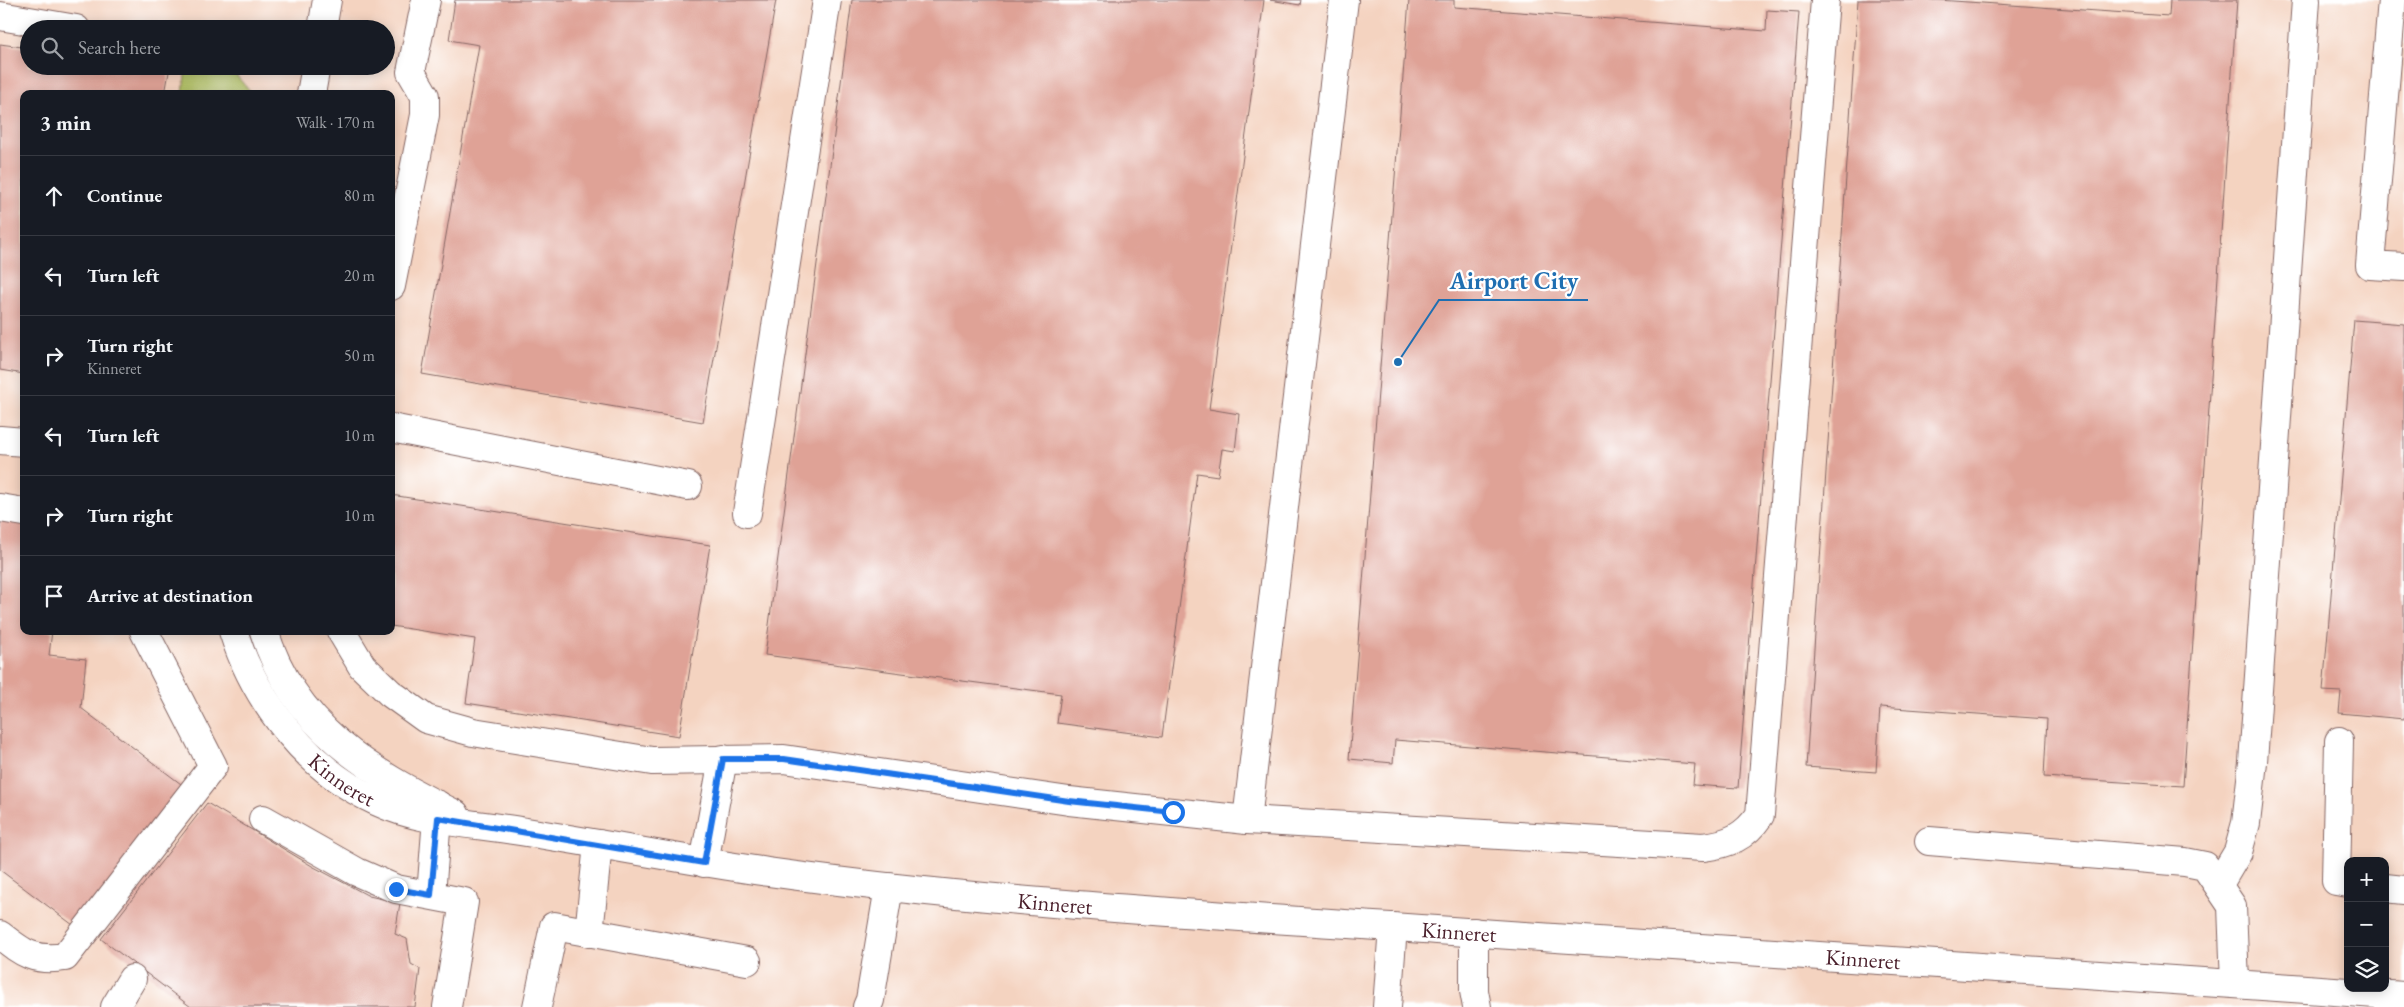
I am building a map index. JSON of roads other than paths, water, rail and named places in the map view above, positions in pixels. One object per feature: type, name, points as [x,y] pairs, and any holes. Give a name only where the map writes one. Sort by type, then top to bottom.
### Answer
[{"type":"street","points":[[324,20],[327,0]]},
{"type":"street","points":[[395,266],[425,115],[425,96],[411,72],[426,0]]},
{"type":"street","points":[[747,513],[828,0]]},
{"type":"street","points":[[1247,820],[1344,0]]},
{"type":"street","points":[[343,635],[362,666],[390,693],[426,719],[473,732],[652,761],[784,759],[1069,801],[1247,820],[1703,847],[1722,845],[1750,831],[1760,815],[1826,0]]},
{"type":"street","points":[[2219,884],[2240,844],[2246,823],[2253,762],[2306,0]]},
{"type":"street","points":[[2392,0],[2396,45],[2370,265],[2404,267]]},
{"type":"street","points":[[0,16],[23,20]]},
{"type":"street","points":[[395,429],[688,486]]},
{"type":"street","points":[[0,440],[20,442]]},
{"type":"street","points":[[0,508],[20,511]]},
{"type":"street","points":[[0,935],[26,954],[51,960],[66,957],[213,766],[146,635]]},
{"type":"street","name":"Kinneret","points":[[234,635],[241,657],[259,692],[281,725],[309,754],[343,782],[373,800],[414,815],[438,812],[454,814],[519,831],[704,863],[889,887],[1061,904],[2235,984],[2338,999],[2404,996]]},
{"type":"street","name":"Kinneret","points":[[265,635],[270,652],[289,685],[315,720],[342,748],[438,812]]},
{"type":"street","points":[[2339,741],[2336,881],[2344,882]]},
{"type":"street","points":[[704,863],[723,759]]},
{"type":"street","points":[[431,895],[438,812]]},
{"type":"street","points":[[263,819],[357,872],[396,889],[464,902],[447,1007]]},
{"type":"street","points":[[1929,841],[2185,862],[2205,866],[2219,884],[2232,906],[2235,984]]},
{"type":"street","points":[[589,933],[598,844]]},
{"type":"street","points":[[867,1007],[870,1000],[889,887]]},
{"type":"street","points":[[2389,888],[2404,890]]},
{"type":"street","points":[[538,1007],[554,926],[747,961]]},
{"type":"street","points":[[1387,1007],[1393,927]]},
{"type":"street","points":[[1474,932],[1474,991],[1477,1007]]},
{"type":"street","points":[[115,1007],[132,979]]},
{"type":"place","name":"Airport City","points":[[1398,362]]}]
